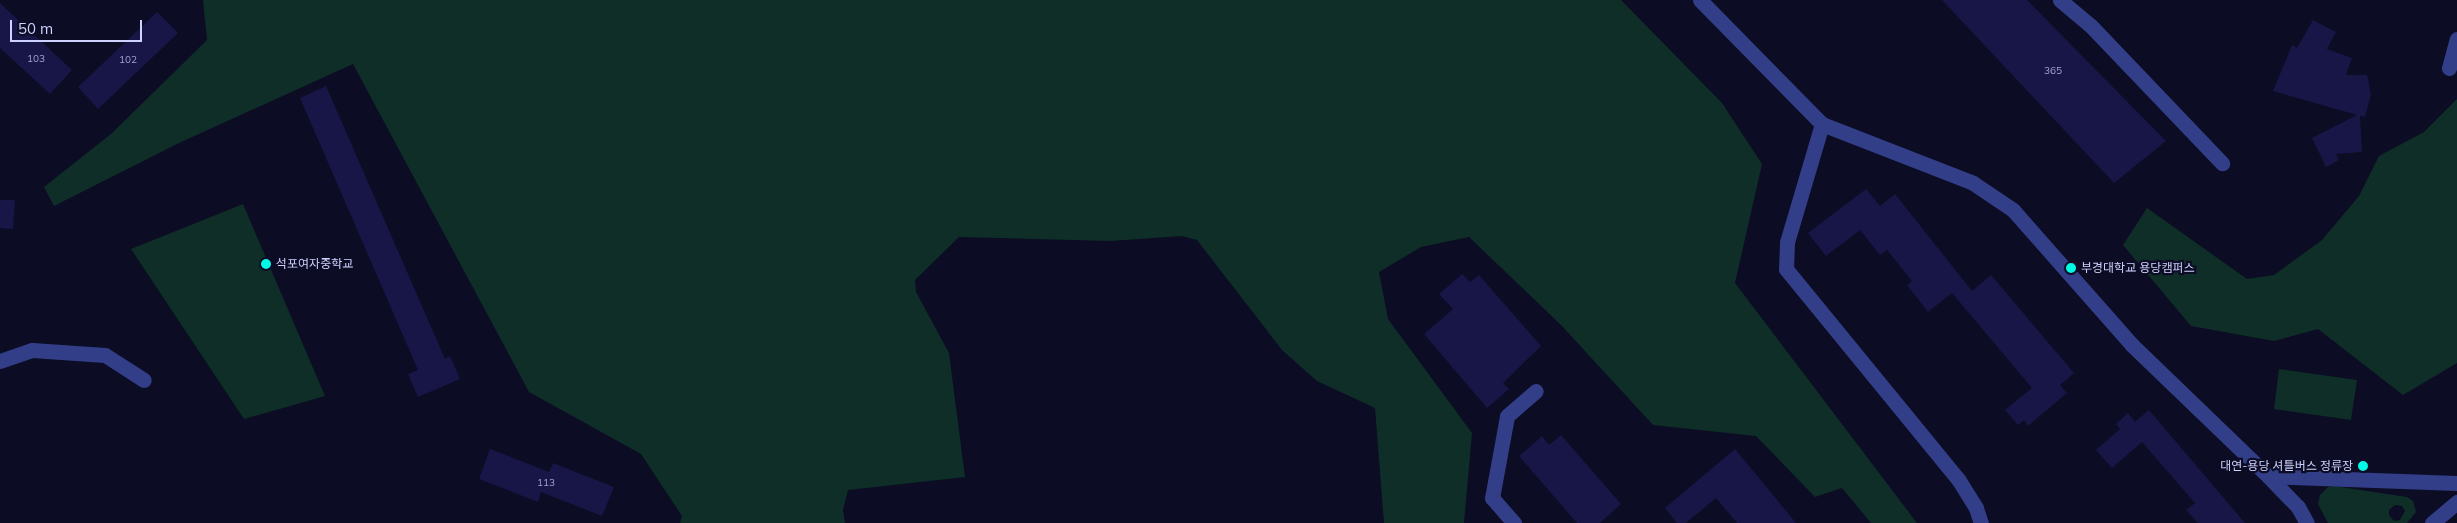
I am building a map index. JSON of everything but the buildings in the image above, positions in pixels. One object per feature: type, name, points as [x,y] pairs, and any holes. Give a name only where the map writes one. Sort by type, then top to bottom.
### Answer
[{"type":"street","points":[[1700,0],[1822,124],[1973,183],[2013,210],[2132,345],[2268,476],[2298,507],[2308,523]]},
{"type":"street","points":[[2060,0],[2092,26],[2222,163]]},
{"type":"street","points":[[2449,68],[2457,39]]},
{"type":"street","points":[[1822,124],[1787,242],[1786,269],[1958,479],[1976,508],[1981,523]]},
{"type":"street","points":[[0,361],[32,350],[105,355],[144,380]]},
{"type":"street","points":[[1514,523],[1492,498],[1507,416],[1536,391]]},
{"type":"street","points":[[2268,476],[2457,483]]},
{"type":"street","points":[[2432,523],[2457,502]]},
{"type":"green space","points":[[203,0],[1621,0],[1722,103],[1762,164],[1735,283],[1917,523],[1871,523],[1842,488],[1815,497],[1756,436],[1653,425],[1561,325],[1469,237],[1421,247],[1379,272],[1388,319],[1472,433],[1464,523],[1384,523],[1375,408],[1317,381],[1282,350],[1197,240],[1182,236],[1110,241],[959,237],[915,280],[916,292],[949,353],[965,477],[848,490],[843,510],[845,523],[680,523],[682,516],[641,454],[529,392],[353,64],[179,143],[54,206],[44,187],[111,134],[207,40]]},
{"type":"green space","points":[[2457,99],[2457,363],[2403,395],[2318,329],[2274,341],[2191,326],[2123,245],[2147,208],[2247,279],[2274,275],[2322,240],[2359,196],[2379,156],[2424,132]]},
{"type":"green space","points":[[243,204],[325,396],[244,419],[131,249]]},
{"type":"green space","points":[[2279,369],[2357,380],[2351,420],[2274,409]]},
{"type":"green space","points":[[2334,486],[2407,497],[2413,501],[2416,512],[2407,523],[2328,523],[2318,504],[2320,495],[2328,487]],"holes":[[[2395,505],[2402,506],[2405,511],[2400,520],[2394,521],[2389,515],[2389,510]]]},
{"type":"place","name":"석포여자중학교","points":[[266,264]]},
{"type":"place","name":"부경대학교 용당캠퍼스","points":[[2071,268]]},
{"type":"place","name":"대연-용당 셔틀버스 정류장","points":[[2363,466]]}]
